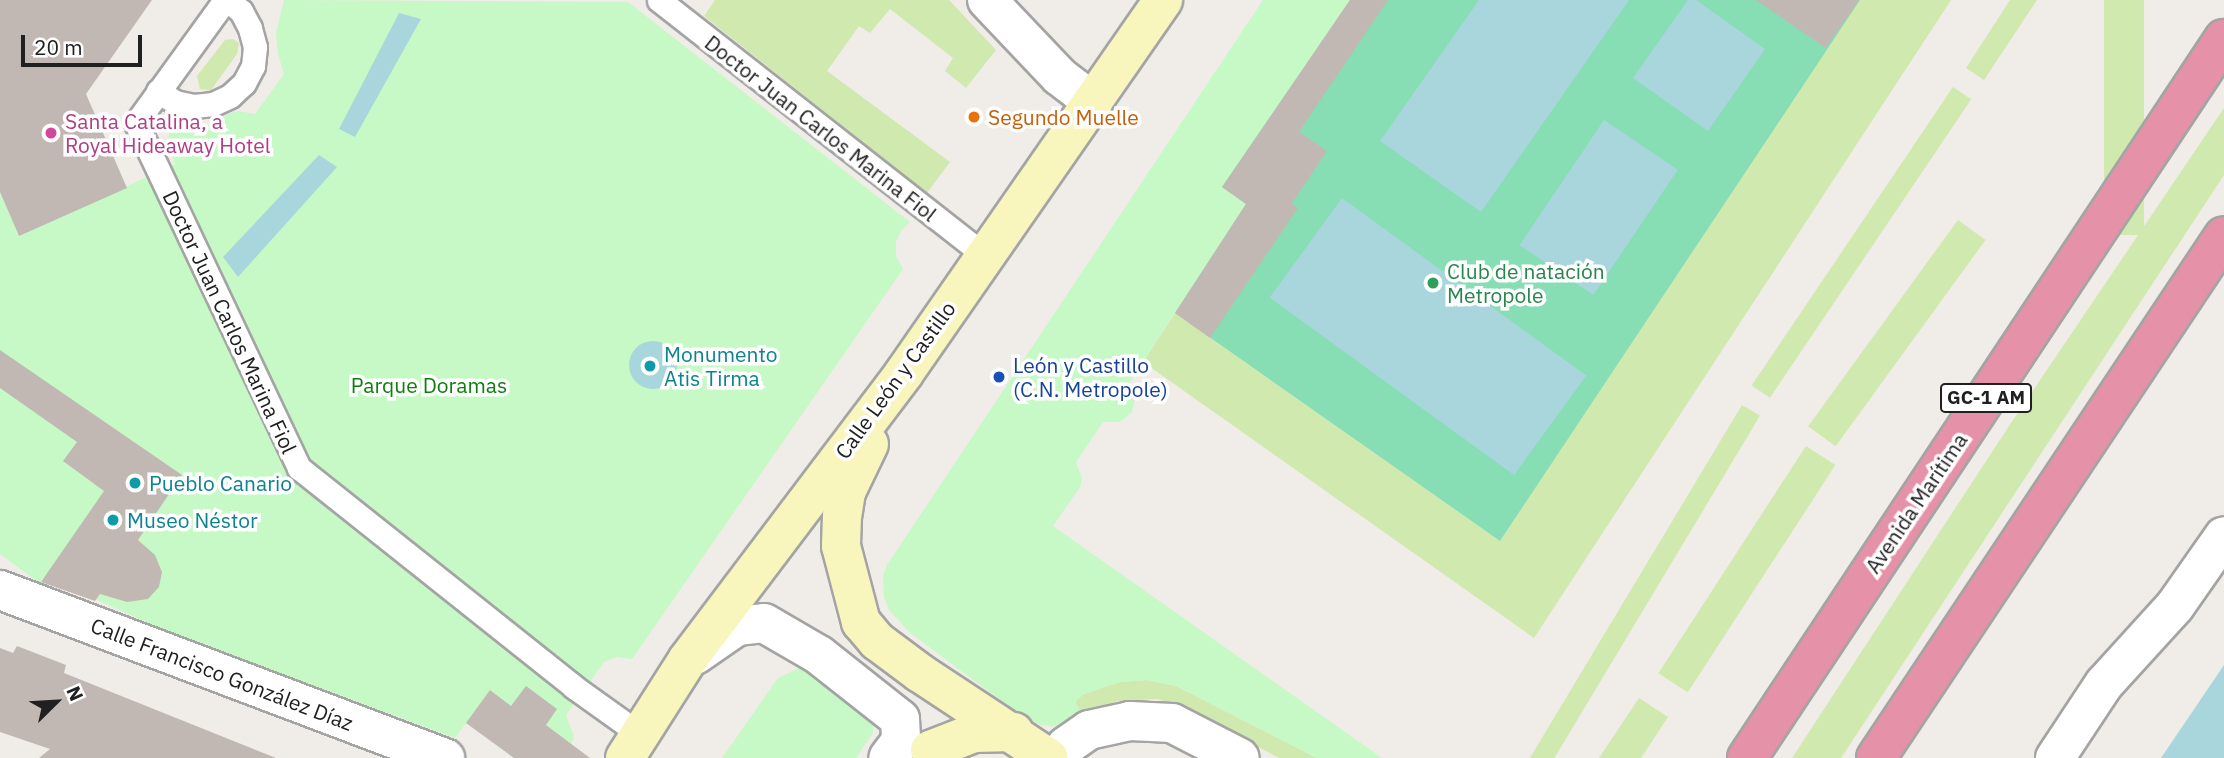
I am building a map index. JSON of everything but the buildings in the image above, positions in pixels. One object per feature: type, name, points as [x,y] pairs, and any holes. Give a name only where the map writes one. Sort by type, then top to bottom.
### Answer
[{"type":"highway","name":"Avenida Marítima","points":[[1747,758],[2224,39]]},
{"type":"highway","points":[[1876,758],[2224,236]]},
{"type":"street","points":[[987,0],[1059,76],[1093,102]]},
{"type":"street","name":"Calle León y Castillo","points":[[633,746],[688,659],[904,373],[984,254],[1163,0]]},
{"type":"street","points":[[904,373],[846,492],[841,546],[861,622],[877,641],[935,684],[1014,732],[1049,758]]},
{"type":"street","points":[[2055,758],[2104,684],[2175,606],[2224,536]]},
{"type":"street","name":"Calle Francisco González Díaz","points":[[0,590],[445,758]]},
{"type":"street","points":[[688,659],[737,626],[764,623],[819,655],[900,719],[901,741],[888,758]]},
{"type":"street","points":[[927,754],[943,717],[942,701],[935,684]]},
{"type":"street","points":[[1058,758],[1066,746],[1088,730],[1130,721],[1171,723],[1240,758]]},
{"type":"street","points":[[927,754],[974,733],[1014,732]]},
{"type":"lane","name":"Doctor Juan Carlos Marina Fiol","points":[[158,91],[175,102],[194,106],[213,104],[230,96],[244,83],[253,66],[254,47],[246,19],[226,0],[158,91],[136,123],[299,468],[574,687],[633,746]]},
{"type":"lane","name":"Doctor Juan Carlos Marina Fiol","points":[[659,0],[984,254]]},
{"type":"green space","name":"Parque Doramas","points":[[284,0],[628,2],[910,222],[901,231],[896,242],[896,256],[903,269],[632,659],[617,657],[604,662],[566,715],[574,736],[567,758],[514,758],[466,723],[455,738],[162,629],[52,580],[45,587],[0,554],[0,192],[19,236],[175,164],[168,140],[170,130],[175,126],[189,128],[192,134],[228,114],[238,111],[255,114],[284,74],[276,33]]},
{"type":"green space","points":[[715,0],[949,0],[996,50],[966,88],[945,71],[953,58],[890,9],[870,33],[859,26],[827,71],[950,162],[927,193],[704,16]]},
{"type":"green space","points":[[1263,0],[1350,0],[1222,187],[1246,204],[1129,383],[1135,397],[1132,412],[1120,422],[1103,422],[1076,462],[1082,478],[1080,487],[1053,526],[1382,758],[1317,758],[1176,686],[1147,680],[1120,682],[1084,694],[1075,702],[1082,713],[1075,722],[1058,727],[1042,725],[1027,720],[909,632],[889,610],[884,597],[883,576],[887,565]]},
{"type":"green space","name":"Club de natación Metropole","points":[[1350,0],[1860,0],[1500,541],[1175,313],[1246,204],[1222,187]]},
{"type":"green space","points":[[1859,0],[1951,0],[1534,638],[1143,362],[1175,313],[1500,541]]},
{"type":"green space","points":[[2010,0],[2037,0],[1984,80],[1966,68]]},
{"type":"green space","points":[[2104,0],[2144,0],[2144,235],[2104,235]]},
{"type":"green space","points":[[233,39],[239,43],[237,54],[211,90],[200,89],[197,76],[225,40]]},
{"type":"green space","points":[[1953,87],[1971,99],[1770,398],[1752,385]]},
{"type":"green space","points":[[2224,108],[2224,175],[1841,758],[1792,758],[2009,426]]},
{"type":"green space","points":[[1958,220],[1986,240],[1836,446],[1808,426]]},
{"type":"green space","points":[[1742,405],[1760,416],[1554,758],[1530,758]]},
{"type":"green space","points":[[1806,446],[1835,465],[1688,692],[1658,673]]},
{"type":"green space","points":[[804,666],[873,721],[873,733],[856,758],[722,758],[778,678]]},
{"type":"green space","points":[[1147,680],[1176,686],[1317,758],[1279,758],[1194,712],[1158,699],[1117,701],[1093,712],[1082,713],[1076,706],[1076,699],[1084,694],[1120,682]]},
{"type":"green space","points":[[1639,698],[1668,717],[1641,758],[1599,758]]},
{"type":"water","points":[[1479,0],[1629,0],[1481,212],[1380,141]]},
{"type":"water","points":[[1688,0],[1696,0],[1765,49],[1708,131],[1633,78]]},
{"type":"water","points":[[399,13],[421,19],[355,137],[339,129]]},
{"type":"water","points":[[1604,120],[1678,170],[1593,295],[1520,245]]},
{"type":"water","points":[[319,155],[337,167],[238,277],[223,257]]},
{"type":"water","points":[[1342,198],[1586,376],[1514,475],[1270,298]]},
{"type":"water","points":[[653,341],[670,348],[677,365],[670,382],[653,389],[636,382],[629,365],[636,348]]},
{"type":"water","points":[[2224,665],[2224,758],[2161,758]]},
{"type":"place","name":"Segundo Muelle","points":[[974,117]]},
{"type":"place","name":"Santa Catalina, a Royal Hideaway Hotel","points":[[51,133]]},
{"type":"place","name":"Club de natación Metropole","points":[[1433,283]]},
{"type":"place","name":"Monumento Atis Tirma","points":[[650,366]]},
{"type":"place","name":"León y Castillo (C.N. Metropole)","points":[[999,377]]},
{"type":"place","name":"Pueblo Canario","points":[[135,483]]},
{"type":"place","name":"Museo Néstor","points":[[113,520]]}]
